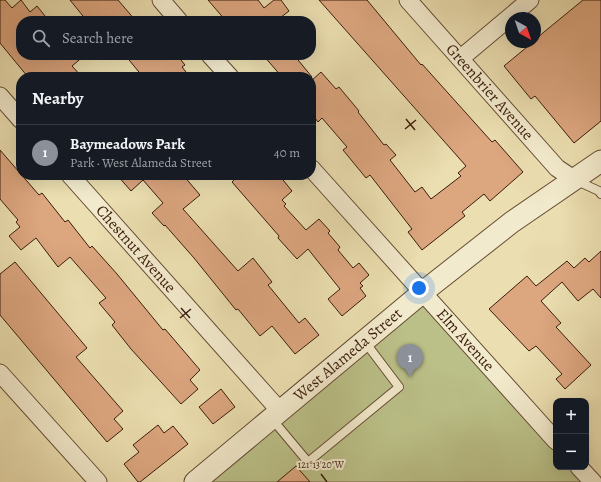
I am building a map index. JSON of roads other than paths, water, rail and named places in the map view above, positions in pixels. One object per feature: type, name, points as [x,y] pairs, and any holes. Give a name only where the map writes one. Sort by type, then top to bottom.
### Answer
[{"type":"street","points":[[161,0],[175,16]]},
{"type":"street","name":"Greenbrier Avenue","points":[[408,0],[557,168],[575,180]]},
{"type":"street","points":[[460,58],[530,0]]},
{"type":"street","points":[[215,60],[225,72]]},
{"type":"street","points":[[0,96],[16,114]]},
{"type":"street","name":"West Alameda Street","points":[[195,482],[422,292],[512,222],[601,161]]},
{"type":"street","name":"Elm Avenue","points":[[316,174],[553,438]]},
{"type":"street","name":"Chestnut Avenue","points":[[74,180],[276,415]]},
{"type":"street","points":[[0,372],[98,482]]},
{"type":"street","points":[[582,470],[592,482]]},
{"type":"lane","points":[[575,180],[599,191],[601,194]]},
{"type":"lane","points":[[276,415],[308,462],[399,387],[364,341]]},
{"type":"place","name":"Baymeadows Park","points":[[410,377]]}]
